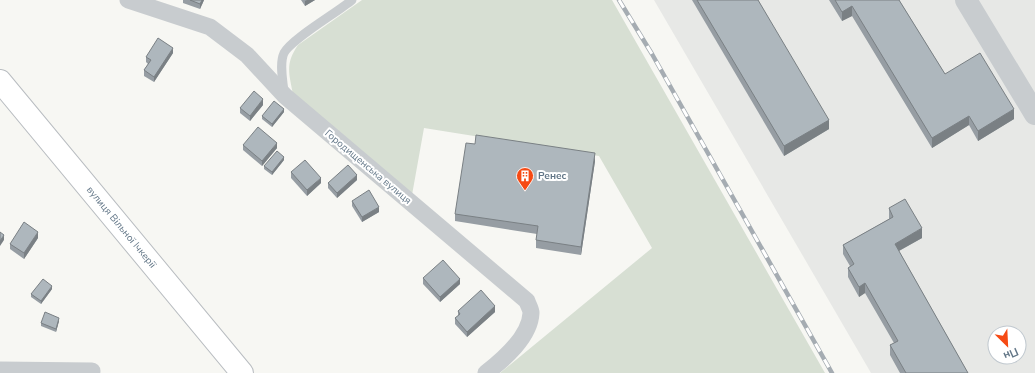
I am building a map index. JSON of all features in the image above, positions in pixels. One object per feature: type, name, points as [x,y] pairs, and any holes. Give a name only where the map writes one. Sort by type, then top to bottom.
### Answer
[{"type":"main road","name":"вулиця Вільної Ічкерії","points":[[0,81],[242,373]]},
{"type":"street","name":"Городищенська вулиця","points":[[128,0],[210,27],[247,55],[284,96],[527,301],[531,312],[527,329],[516,345],[486,373]]},
{"type":"street","points":[[966,0],[1035,114]]},
{"type":"street","points":[[0,370],[92,371]]},
{"type":"lane","points":[[284,96],[281,69],[284,53],[294,41],[352,0]]},
{"type":"shaded area","points":[[362,0],[612,0],[825,373],[500,373],[652,248],[599,156],[424,128],[412,195],[293,94],[289,69],[291,58],[298,45]]},
{"type":"shaded area","points":[[654,0],[1035,0],[1035,373],[871,373]]},
{"type":"building","points":[[190,0],[202,0],[200,4]]},
{"type":"building","points":[[697,0],[758,0],[829,120],[784,146]]},
{"type":"building","points":[[835,0],[899,0],[945,74],[980,53],[1014,109],[978,131],[969,116],[932,138],[852,6],[842,12]]},
{"type":"building","points":[[158,38],[173,48],[154,77],[144,70],[151,60],[146,57]]},
{"type":"building","points":[[254,91],[263,99],[250,116],[240,108]]},
{"type":"building","points":[[274,101],[284,109],[272,124],[262,116]]},
{"type":"building","points":[[258,127],[277,143],[262,161],[243,145]]},
{"type":"building","name":"Ренес","points":[[476,135],[595,153],[581,247],[536,240],[538,226],[455,214],[466,143],[475,144]]},
{"type":"building","points":[[277,151],[284,157],[272,172],[264,166]]},
{"type":"building","points":[[305,160],[321,178],[307,190],[291,172]]},
{"type":"building","points":[[348,165],[357,175],[337,193],[328,183]]},
{"type":"building","points":[[369,190],[379,207],[362,217],[352,201]]},
{"type":"building","points":[[905,199],[922,228],[895,244],[968,373],[906,373],[890,345],[898,341],[865,283],[859,287],[848,268],[854,264],[843,245],[893,217],[889,208]]},
{"type":"building","points":[[24,222],[38,232],[24,253],[10,244]]},
{"type":"building","points":[[0,232],[4,235],[0,241]]},
{"type":"building","points":[[443,260],[460,279],[440,297],[423,278]]},
{"type":"building","points":[[43,279],[52,286],[41,301],[31,294]]},
{"type":"building","points":[[481,290],[495,306],[467,332],[455,318],[460,314],[458,311]]},
{"type":"building","points":[[45,312],[59,318],[56,329],[41,323]]},
{"type":"railway","points":[[619,0],[652,54],[832,373]]},
{"type":"place","name":"Ренес","points":[[525,191]]}]
